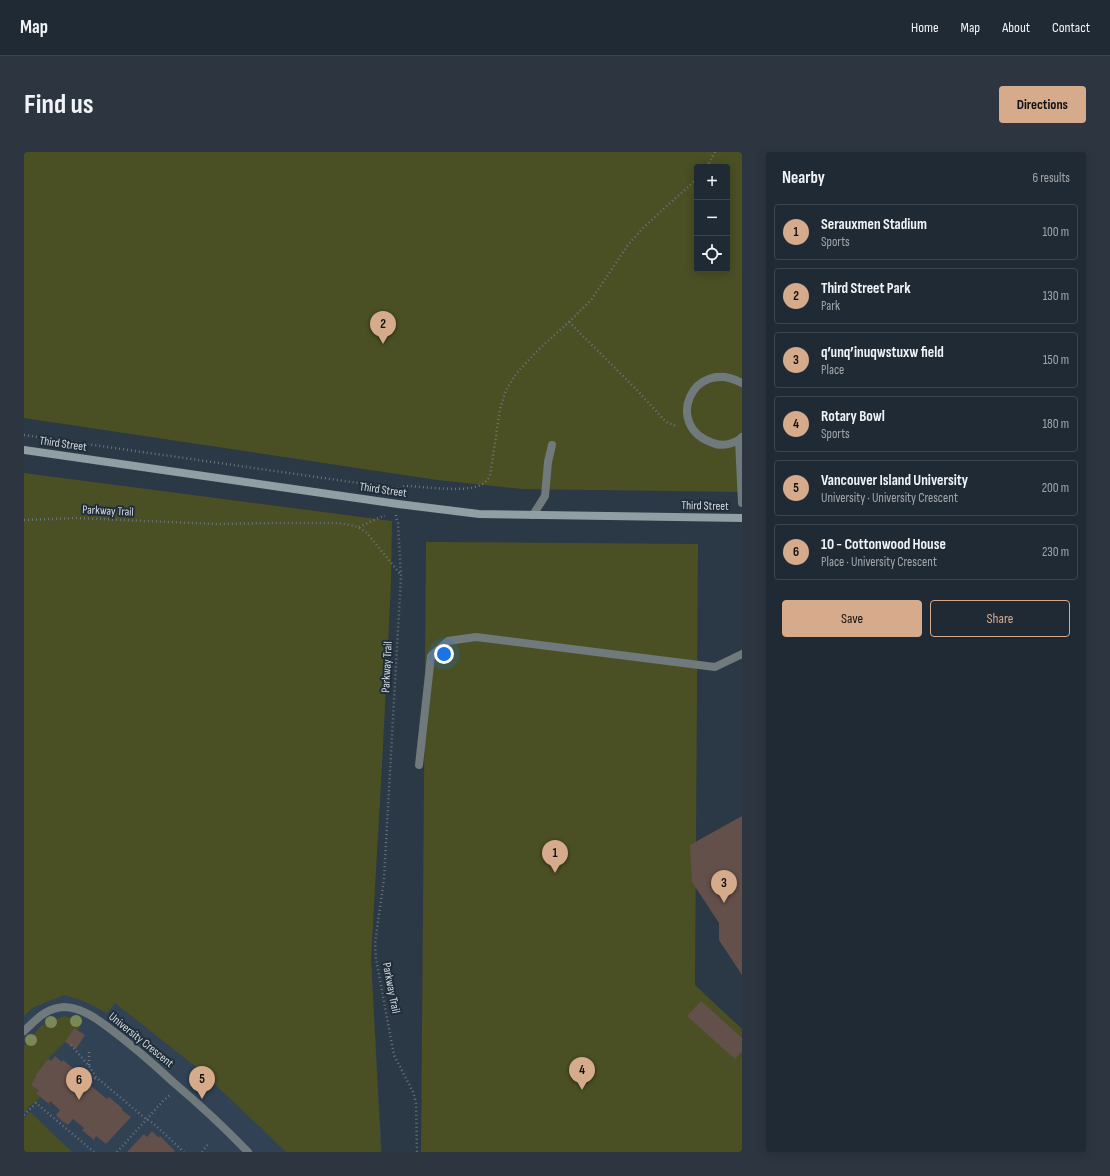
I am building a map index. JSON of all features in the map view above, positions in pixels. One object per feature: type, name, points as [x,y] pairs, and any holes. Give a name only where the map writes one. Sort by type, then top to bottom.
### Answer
[{"type":"main road","name":"Third Street","points":[[24,450],[412,506],[479,514],[742,518]]},
{"type":"street","points":[[742,383],[732,378],[721,376],[710,378],[700,383],[692,392],[688,402],[687,414],[693,430],[706,441],[716,445],[728,444],[740,439],[742,503]]},
{"type":"street","points":[[533,515],[545,496],[548,462],[552,445]]},
{"type":"street","points":[[420,765],[431,656],[448,641],[476,637],[715,667],[742,654]]},
{"type":"street","name":"University Crescent","points":[[24,1031],[50,1009],[66,1007],[80,1010],[95,1018],[140,1052],[224,1127],[248,1152]]},
{"type":"path","points":[[709,164],[715,152]]},
{"type":"path","points":[[24,435],[400,489],[404,486],[468,489],[478,486],[485,483],[490,476],[500,409],[506,390],[516,374],[538,350],[591,300],[628,245],[643,228],[694,182]]},
{"type":"path","points":[[569,322],[635,388],[666,422],[676,426]]},
{"type":"path","name":"Parkway Trail","points":[[24,520],[76,518],[216,524],[338,523],[350,524],[358,527],[383,516],[396,516],[398,523],[401,576],[384,879],[375,943],[376,959],[394,1055],[411,1087],[416,1104],[416,1152]]},
{"type":"path","points":[[358,527],[367,534],[401,576]]},
{"type":"path","points":[[71,1045],[89,1066],[96,1077],[146,1119],[153,1123],[184,1152]]},
{"type":"path","points":[[89,1052],[89,1066]]},
{"type":"path","points":[[90,1085],[96,1077]]},
{"type":"path","points":[[117,1152],[163,1101]]},
{"type":"path","points":[[24,1115],[36,1104],[61,1122],[94,1152]]},
{"type":"path","points":[[202,1152],[209,1143]]},
{"type":"shaded area","points":[[24,953],[371,959],[382,1152],[24,1152]]},
{"type":"green space","points":[[24,152],[742,152],[742,492],[522,489],[437,480],[24,418]]},
{"type":"green space","points":[[24,473],[392,521],[391,582],[371,959],[381,1152],[286,1152],[201,1071],[115,1003],[107,1013],[86,1002],[64,995],[32,1008],[24,1016]]},
{"type":"green space","points":[[426,542],[698,544],[695,985],[742,1029],[742,1152],[421,1152]]},
{"type":"green space","points":[[64,1016],[82,1022],[78,1030],[74,1028],[65,1042],[48,1059],[35,1076],[36,1077],[31,1085],[39,1091],[37,1093],[41,1097],[27,1108],[28,1109],[24,1113],[24,1046],[41,1026]]},
{"type":"green space","points":[[30,1112],[72,1152],[24,1152],[24,1118]]},
{"type":"building","points":[[742,816],[742,975],[719,940],[719,923],[692,882],[690,845]]},
{"type":"building","points":[[701,1001],[742,1038],[742,1051],[735,1059],[687,1016]]},
{"type":"building","points":[[74,1028],[85,1035],[76,1049],[65,1042]]},
{"type":"building","points":[[55,1056],[62,1062],[63,1060],[79,1073],[78,1075],[107,1099],[109,1097],[131,1117],[106,1144],[96,1136],[94,1140],[82,1130],[84,1128],[73,1119],[68,1125],[62,1121],[56,1115],[60,1110],[50,1101],[49,1104],[36,1093],[39,1091],[31,1085],[36,1077],[35,1076],[48,1059],[51,1061]]},
{"type":"building","points":[[152,1131],[159,1138],[160,1136],[175,1151],[127,1152],[144,1134],[147,1137]]},
{"type":"place","name":"Third Street Park","points":[[383,344]]},
{"type":"place","name":"Serauxmen Stadium","points":[[555,873]]},
{"type":"place","name":"q’unq’inuqwstuxw field","points":[[724,903]]},
{"type":"place","name":"Rotary Bowl","points":[[582,1090]]},
{"type":"place","name":"Vancouver Island University","points":[[202,1099]]},
{"type":"place","name":"10 - Cottonwood House","points":[[79,1100]]}]
